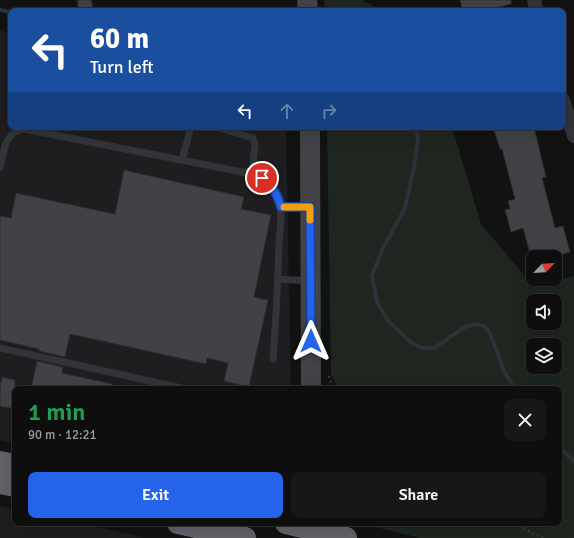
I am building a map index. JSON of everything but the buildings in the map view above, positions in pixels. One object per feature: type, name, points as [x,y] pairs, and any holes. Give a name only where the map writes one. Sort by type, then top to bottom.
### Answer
[{"type":"highway","points":[[0,462],[12,464]]},
{"type":"highway","points":[[0,483],[12,485]]},
{"type":"highway","points":[[191,526],[245,538]]},
{"type":"highway","points":[[296,526],[346,538]]},
{"type":"street","points":[[566,110],[574,136]]},
{"type":"street","points":[[310,130],[311,386]]},
{"type":"lane","points":[[0,168],[8,139],[12,133],[18,130]]},
{"type":"lane","points":[[29,130],[252,174],[270,183],[278,197],[281,207],[273,359]]},
{"type":"lane","points":[[182,160],[190,130]]},
{"type":"lane","points":[[226,130],[253,138],[255,144],[252,174]]},
{"type":"lane","points":[[281,207],[310,207]]},
{"type":"lane","points":[[278,279],[310,281]]},
{"type":"lane","points":[[0,348],[172,386]]},
{"type":"path","points":[[520,526],[531,533],[544,538]]},
{"type":"shaded area","points":[[324,0],[362,0],[377,8],[325,8]]},
{"type":"shaded area","points":[[0,30],[8,34],[8,130],[286,130],[291,386],[12,386],[12,443],[0,440]]},
{"type":"shaded area","points":[[327,130],[453,130],[481,224],[526,277],[526,286],[562,286],[562,279],[574,276],[574,538],[421,538],[371,526],[562,526],[562,386],[336,386],[331,374]]},
{"type":"shaded area","points":[[0,506],[12,508],[12,526],[92,526],[146,538],[0,538]]},
{"type":"waterway","points":[[0,10],[8,11]]},
{"type":"waterway","points":[[416,130],[418,139],[414,167],[405,208],[383,248],[372,276],[377,302],[389,322],[412,343],[422,348],[434,348],[465,327],[475,324],[484,326],[489,331],[505,373],[513,386]]},
{"type":"waterway","points":[[562,450],[574,461]]},
{"type":"slow traffic","points":[[284,207],[310,207],[310,220]]},
{"type":"route","points":[[262,178],[270,183],[275,190],[281,207],[310,207],[311,341]]}]
